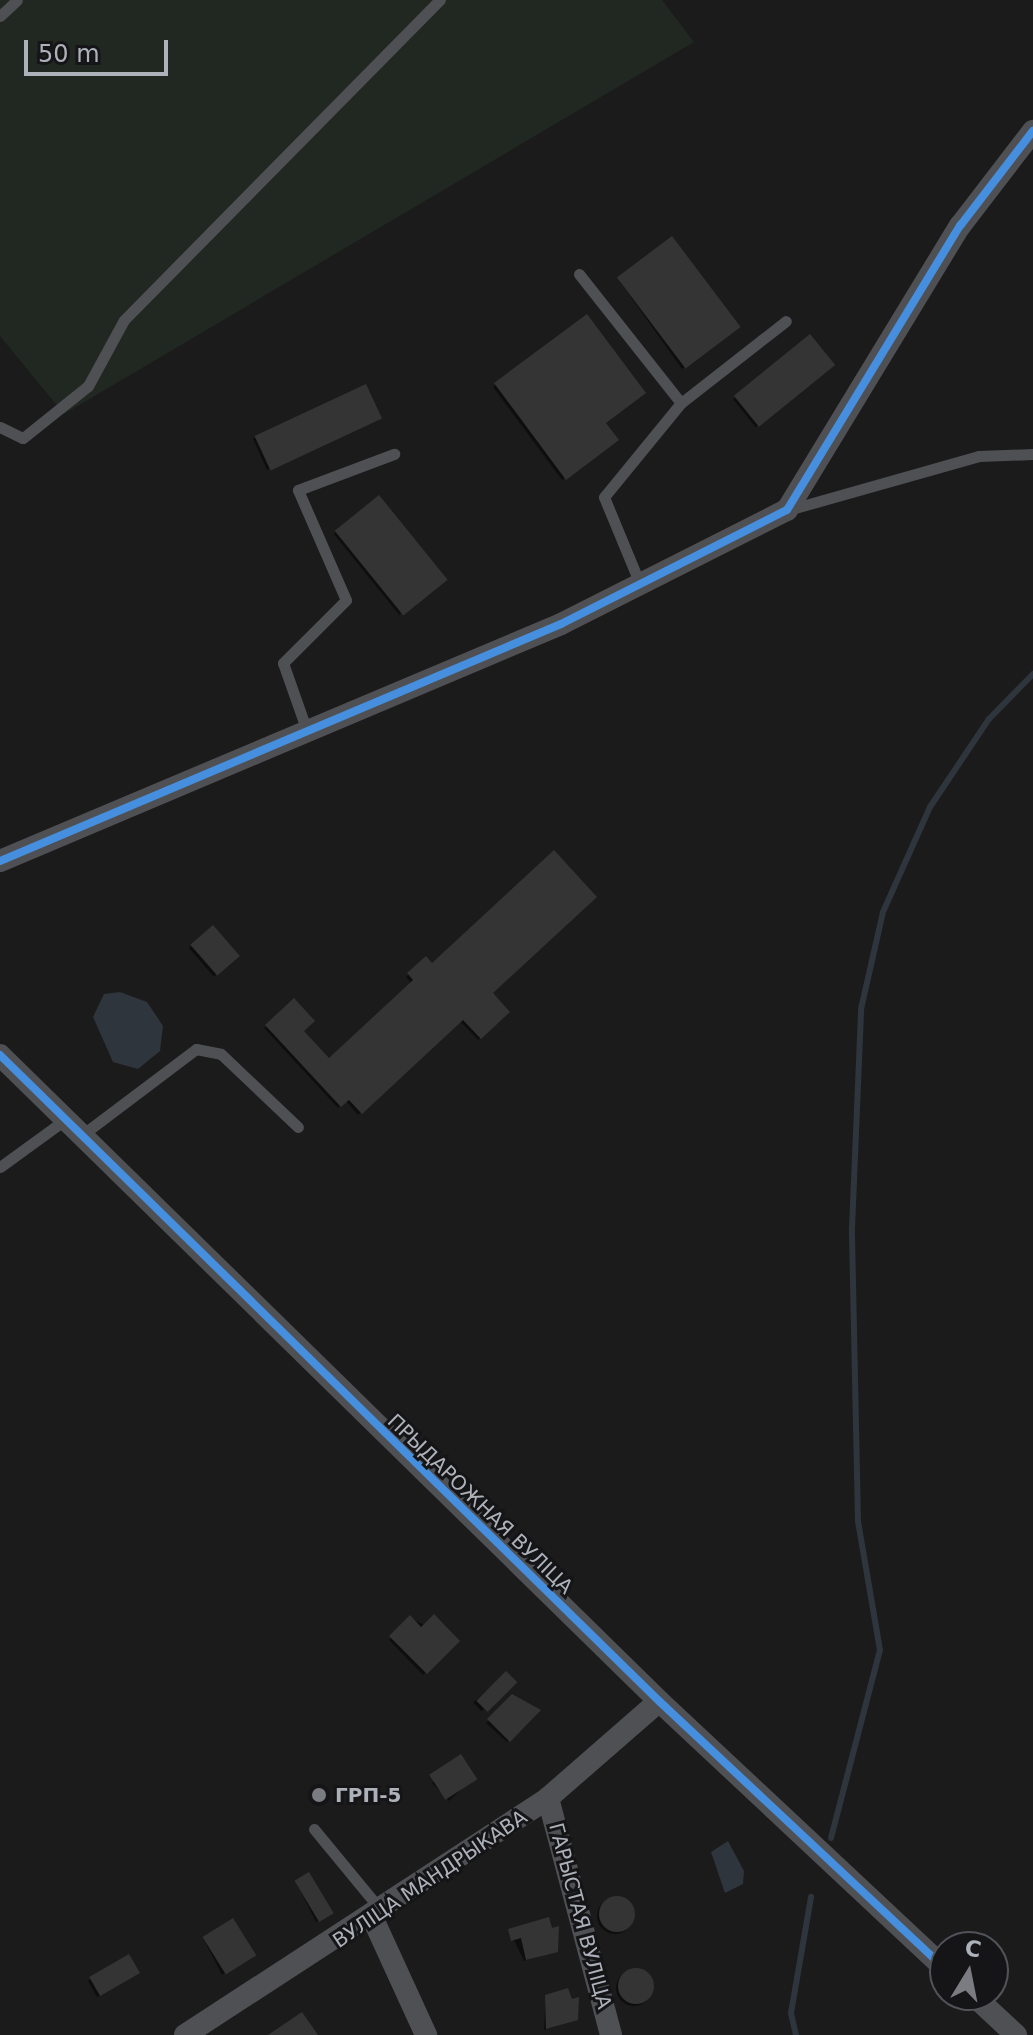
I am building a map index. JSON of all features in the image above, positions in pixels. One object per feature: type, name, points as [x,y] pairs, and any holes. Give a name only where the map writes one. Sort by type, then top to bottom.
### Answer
[{"type":"street","points":[[0,861],[307,731],[640,584],[787,510],[960,226],[1033,131]]},
{"type":"street","name":"ПРЫДАРОЖНАЯ ВУЛІЦА","points":[[0,1055],[659,1701],[929,1954]]},
{"type":"street","name":"ВУЛІЦА МАНДРЫКАВА","points":[[185,2035],[378,1915],[548,1798],[659,1701]]},
{"type":"street","name":"ГАРЫСТАЯ ВУЛІЦА","points":[[548,1798],[611,2035]]},
{"type":"street","points":[[378,1915],[426,2035]]},
{"type":"street","points":[[990,2011],[1016,2035]]},
{"type":"lane","points":[[0,16],[17,0]]},
{"type":"lane","points":[[0,427],[23,438],[88,386],[124,320],[440,0]]},
{"type":"lane","points":[[579,274],[681,403]]},
{"type":"lane","points":[[640,584],[604,497],[681,403],[786,321]]},
{"type":"lane","points":[[307,731],[283,663],[346,600],[298,490],[394,454]]},
{"type":"lane","points":[[787,510],[979,456],[1033,454]]},
{"type":"lane","points":[[0,1167],[74,1127],[196,1049],[221,1054],[298,1127]]},
{"type":"lane","points":[[314,1829],[378,1915]]},
{"type":"shaded area","points":[[0,0],[662,0],[694,42],[64,414],[0,336]]},
{"type":"shaded area","points":[[120,992],[147,1002],[163,1026],[160,1051],[138,1069],[113,1062],[93,1017],[104,994]]},
{"type":"shaded area","points":[[728,1841],[744,1871],[743,1884],[725,1893],[711,1852]]},
{"type":"building","points":[[672,236],[741,327],[686,369],[617,278]]},
{"type":"building","points":[[587,314],[646,393],[606,423],[619,440],[566,480],[494,383]]},
{"type":"building","points":[[810,334],[835,365],[759,427],[734,396]]},
{"type":"building","points":[[366,384],[382,418],[271,470],[255,436]]},
{"type":"building","points":[[379,495],[448,580],[403,616],[335,531]]},
{"type":"building","points":[[554,850],[597,897],[493,993],[510,1012],[481,1039],[463,1020],[362,1114],[349,1100],[341,1107],[265,1025],[294,998],[315,1021],[304,1031],[329,1058],[413,980],[407,973],[426,956],[432,963]]},
{"type":"building","points":[[213,925],[240,956],[217,976],[190,945]]},
{"type":"building","points":[[434,1614],[460,1641],[427,1674],[389,1636],[410,1615],[421,1627]]},
{"type":"building","points":[[506,1671],[517,1682],[488,1712],[476,1701]]},
{"type":"building","points":[[512,1694],[541,1710],[510,1742],[487,1719]]},
{"type":"building","points":[[461,1754],[477,1779],[445,1800],[429,1775]]},
{"type":"building","name":"ГРП-5","points":[[320,1785],[328,1793],[316,1804],[309,1796]]},
{"type":"building","points":[[309,1872],[334,1913],[319,1922],[294,1881]]},
{"type":"building","points":[[617,1896],[630,1901],[635,1914],[630,1927],[617,1932],[604,1927],[599,1914],[604,1901]]},
{"type":"building","points":[[549,1917],[552,1928],[559,1926],[558,1952],[526,1960],[521,1938],[511,1941],[508,1929]]},
{"type":"building","points":[[233,1918],[256,1955],[226,1974],[202,1937]]},
{"type":"building","points":[[129,1954],[140,1973],[100,1996],[89,1977]]},
{"type":"building","points":[[636,1968],[649,1973],[654,1986],[649,1999],[636,2004],[623,1999],[618,1986],[623,1973]]},
{"type":"building","points":[[568,1988],[572,1999],[579,1997],[578,2020],[546,2029],[545,1995]]},
{"type":"building","points":[[302,2012],[318,2035],[268,2035]]},
{"type":"waterway","points":[[831,1838],[880,1650],[858,1521],[852,1228],[861,1009],[883,912],[930,807],[989,719],[1033,674]]},
{"type":"waterway","points":[[796,2035],[791,2013],[811,1897]]},
{"type":"cycle path","points":[[0,861],[561,624],[787,510],[960,226],[1033,131]]},
{"type":"cycle path","points":[[0,1055],[659,1701],[929,1954]]},
{"type":"place","name":"ГРП-5","points":[[319,1795]]}]
